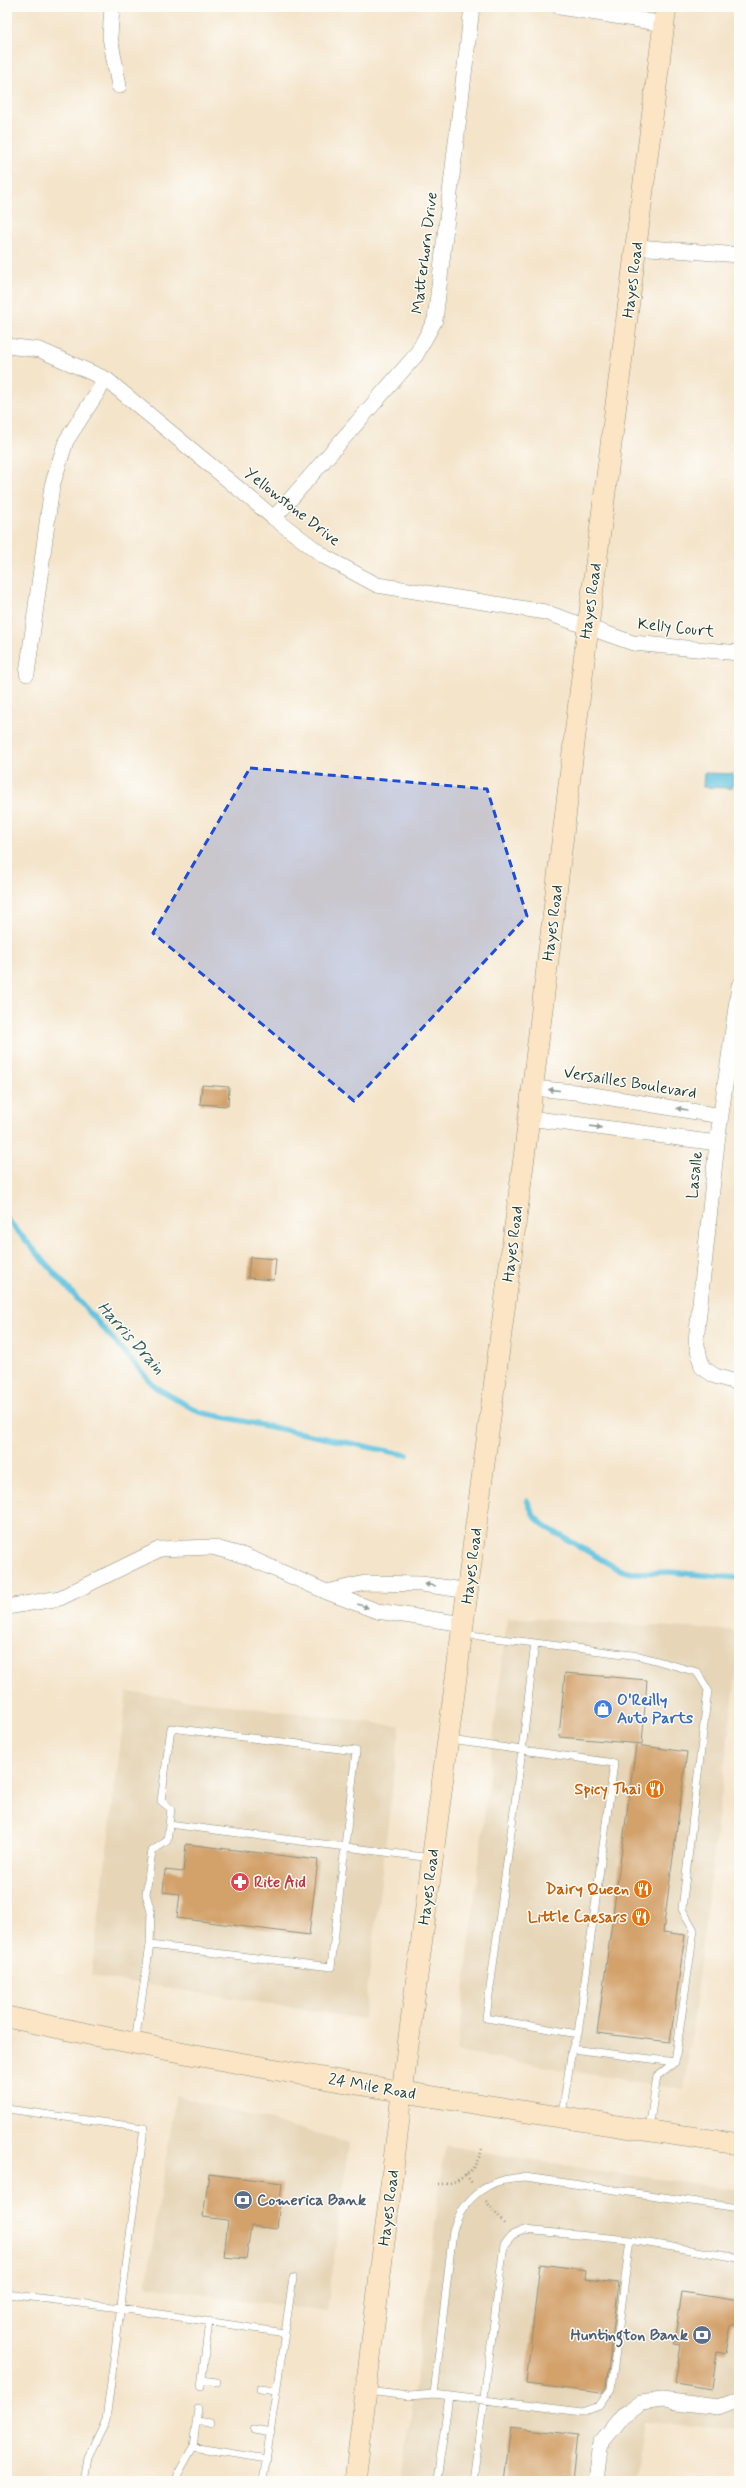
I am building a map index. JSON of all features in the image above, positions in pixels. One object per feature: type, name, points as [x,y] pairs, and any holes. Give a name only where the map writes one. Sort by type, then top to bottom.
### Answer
[{"type":"street","points":[[112,7],[110,37],[119,86]]},
{"type":"street","name":"Matterhorn Drive","points":[[274,518],[416,355],[436,320],[472,7]]},
{"type":"street","points":[[560,7],[665,16]]},
{"type":"street","name":"Hayes Road","points":[[355,2481],[448,1740],[469,1591],[533,1088],[588,627],[665,16]]},
{"type":"street","points":[[637,247],[739,255]]},
{"type":"street","name":"Yellowstone Drive","points":[[7,346],[40,350],[106,380],[274,518],[325,557],[377,585],[545,612],[588,627]]},
{"type":"street","points":[[27,674],[52,486],[57,464],[66,441],[106,380]]},
{"type":"street","name":"Kelly Court","points":[[588,627],[633,643],[739,653]]},
{"type":"street","name":"Lasalle","points":[[739,986],[717,1143],[696,1327],[696,1341],[702,1367],[715,1376],[739,1383]]},
{"type":"street","name":"Versailles Boulevard","points":[[533,1088],[575,1092],[721,1116]]},
{"type":"street","points":[[529,1118],[717,1143]]},
{"type":"street","points":[[7,1607],[60,1598],[160,1549],[212,1547],[245,1556],[327,1592],[377,1611],[464,1629]]},
{"type":"street","points":[[327,1592],[364,1583],[421,1584],[469,1591]]},
{"type":"street","name":"24 Mile Road","points":[[7,2016],[135,2044],[403,2093],[739,2144]]},
{"type":"street","points":[[596,2481],[601,2442],[622,2416],[642,2403],[662,2400],[718,2407],[739,2399]]},
{"type":"lane","points":[[464,1629],[535,1642],[640,1656],[697,1672],[708,1690],[682,1909],[694,1930],[675,2062],[657,2076],[649,2131]]},
{"type":"lane","points":[[535,1642],[486,2018],[578,2034]]},
{"type":"lane","points":[[135,2044],[150,1945],[151,1912],[146,1894],[152,1851],[167,1841],[171,1809],[161,1801],[171,1728],[356,1751],[330,1967],[150,1945]]},
{"type":"lane","points":[[448,1740],[614,1763],[578,2034],[572,2049],[561,2118]]},
{"type":"lane","points":[[169,1824],[433,1858]]},
{"type":"lane","points":[[572,2049],[675,2062]]},
{"type":"lane","points":[[7,2109],[144,2128],[106,2420],[88,2457],[84,2481]]},
{"type":"lane","points":[[434,2394],[453,2230],[456,2219],[467,2202],[483,2188],[501,2179],[525,2177],[739,2208]]},
{"type":"lane","points":[[474,2481],[502,2252],[508,2238],[524,2230],[630,2240],[739,2258]]},
{"type":"lane","points":[[367,2390],[410,2396],[434,2394],[583,2412],[599,2406],[611,2389],[616,2367],[630,2240]]},
{"type":"lane","points":[[263,2481],[293,2278]]},
{"type":"lane","points":[[7,2294],[120,2308],[285,2333]]},
{"type":"lane","points":[[209,2321],[201,2383],[218,2382]]},
{"type":"lane","points":[[260,2389],[276,2392]]},
{"type":"lane","points":[[437,2481],[450,2396]]},
{"type":"lane","points":[[174,2481],[193,2447],[198,2408]]},
{"type":"lane","points":[[196,2421],[210,2423]]},
{"type":"lane","points":[[254,2429],[271,2432]]},
{"type":"lane","points":[[193,2447],[266,2459]]},
{"type":"path","points":[[438,2184],[450,2183],[466,2175],[475,2166],[482,2148]]},
{"type":"path","points":[[466,2175],[473,2184]]},
{"type":"path","points":[[485,2200],[505,2226]]},
{"type":"highlighted area","points":[[250,768],[487,789],[527,916],[354,1101],[153,933]]},
{"type":"shaded area","points":[[507,1617],[739,1631],[739,1651],[684,2090],[457,2052]]},
{"type":"shaded area","points":[[127,1692],[400,1726],[364,2019],[91,1976]]},
{"type":"shaded area","points":[[176,2096],[349,2142],[327,2312],[146,2286]]},
{"type":"shaded area","points":[[445,2145],[578,2168],[739,2190],[739,2430],[643,2422],[635,2481],[403,2481]]},
{"type":"water","points":[[704,773],[733,774],[732,788],[703,787]]},
{"type":"building","points":[[202,1085],[229,1087],[228,1106],[200,1104]]},
{"type":"building","points":[[250,1257],[276,1259],[274,1280],[248,1278]]},
{"type":"building","name":"O'Reilly Auto Parts","points":[[565,1673],[647,1680],[642,1744],[559,1737]]},
{"type":"building","points":[[636,1745],[687,1752],[663,1932],[685,1935],[670,2042],[597,2033]]},
{"type":"building","name":"Rite Aid","points":[[186,1844],[318,1860],[309,1935],[177,1918],[180,1894],[163,1892],[165,1870],[183,1872]]},
{"type":"building","name":"Comerica Bank","points":[[209,2174],[282,2183],[277,2229],[251,2226],[246,2259],[224,2257],[228,2220],[203,2217]]},
{"type":"building","points":[[540,2264],[586,2270],[585,2279],[619,2283],[606,2387],[602,2393],[526,2384]]},
{"type":"building","name":"Huntington Bank","points":[[682,2292],[739,2301],[739,2322],[731,2325],[726,2353],[717,2351],[712,2389],[675,2383],[681,2345],[674,2344]]},
{"type":"building","points":[[511,2427],[577,2435],[572,2481],[504,2481]]},
{"type":"waterway","name":"Harris Drain","points":[[7,1219],[155,1387],[199,1412],[407,1455]]},
{"type":"waterway","name":"Harris Drain","points":[[527,1500],[534,1516],[546,1527],[618,1569],[632,1573],[669,1572],[739,1578]]},
{"type":"place","name":"O'Reilly Auto Parts","points":[[603,1709]]},
{"type":"place","name":"Spicy Thai","points":[[655,1789]]},
{"type":"place","name":"Rite Aid","points":[[240,1882]]},
{"type":"place","name":"Dairy Queen","points":[[643,1889]]},
{"type":"place","name":"Little Caesars","points":[[641,1917]]},
{"type":"place","name":"Comerica Bank","points":[[243,2200]]},
{"type":"place","name":"Huntington Bank","points":[[702,2335]]}]
